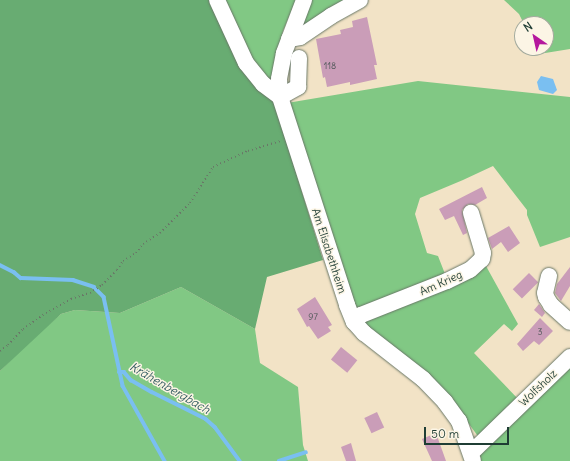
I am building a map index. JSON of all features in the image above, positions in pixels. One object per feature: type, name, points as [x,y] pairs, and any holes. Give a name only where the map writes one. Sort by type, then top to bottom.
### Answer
[{"type":"street","points":[[217,0],[246,63],[263,84],[280,97],[298,87],[299,58]]},
{"type":"street","name":"Am Elisabethheim","points":[[304,0],[288,39],[279,79],[280,97],[347,305],[354,322],[364,334],[423,379],[445,402],[459,421],[472,457]]},
{"type":"street","points":[[288,39],[300,37],[331,16],[360,0]]},
{"type":"street","name":"Am Krieg","points":[[354,322],[361,315],[447,281],[470,270],[482,259],[484,253],[472,213]]},
{"type":"street","points":[[549,276],[545,293],[546,297],[561,320]]},
{"type":"street","name":"Wolfsholz","points":[[472,457],[570,357]]},
{"type":"path","points":[[0,351],[23,329],[46,313],[71,299],[90,293],[102,285],[123,261],[136,253],[143,244],[160,233],[190,203],[213,167],[256,148],[292,138]]},
{"type":"green space","points":[[0,0],[213,0],[273,98],[323,260],[267,277],[255,329],[181,287],[120,313],[75,310],[61,314],[0,371]]},
{"type":"green space","points":[[221,0],[296,0],[283,31],[270,84],[257,71]]},
{"type":"green space","points":[[309,0],[362,0],[298,31]]},
{"type":"green space","points":[[504,0],[570,0],[570,49],[554,52],[554,16],[520,16]]},
{"type":"green space","points":[[418,81],[570,97],[570,237],[540,247],[527,215],[527,210],[493,166],[420,198],[415,214],[427,253],[438,256],[447,279],[358,314],[287,103]]},
{"type":"green space","points":[[486,266],[518,324],[512,331],[504,324],[474,353],[520,401],[480,439],[469,424],[465,422],[446,392],[426,371],[367,328],[361,318]]},
{"type":"green space","points":[[181,287],[255,329],[260,363],[298,387],[303,445],[308,461],[0,461],[0,371],[32,339],[61,314],[75,310],[120,313]]},
{"type":"green space","points":[[570,362],[570,461],[481,461],[480,455]]},
{"type":"water","points":[[541,76],[553,79],[557,90],[553,94],[539,90],[537,82]]},
{"type":"building","points":[[367,17],[377,65],[374,65],[377,79],[350,85],[350,82],[327,87],[325,77],[323,78],[316,39],[341,34],[340,30],[353,27],[352,21]]},
{"type":"building","points":[[482,187],[487,198],[475,205],[468,204],[462,210],[467,233],[463,235],[454,216],[445,220],[439,209]]},
{"type":"building","points":[[509,226],[520,243],[508,252],[501,242],[492,249],[488,238]]},
{"type":"building","points":[[570,267],[570,286],[561,301],[555,293],[557,284]]},
{"type":"building","points":[[529,273],[538,282],[522,298],[513,289]]},
{"type":"building","points":[[315,297],[332,325],[328,327],[331,331],[318,339],[309,326],[307,327],[297,309]]},
{"type":"building","points":[[539,304],[545,313],[542,317],[534,310]]},
{"type":"building","points":[[540,318],[553,331],[539,345],[534,341],[523,351],[517,344]]},
{"type":"building","points":[[341,347],[357,360],[347,373],[331,359]]},
{"type":"building","points":[[377,412],[384,427],[371,433],[364,418]]},
{"type":"building","points":[[436,433],[446,461],[432,461],[422,439]]},
{"type":"building","points":[[351,443],[356,461],[346,461],[341,447]]},
{"type":"waterway","name":"Krähenbergbach","points":[[0,265],[14,272],[21,278],[73,280],[94,287],[104,297],[123,386],[165,461]]},
{"type":"waterway","name":"Krähenbergbach","points":[[119,372],[124,372],[131,380],[206,419],[215,427],[240,461]]},
{"type":"waterway","name":"Krähenbergbach","points":[[279,461],[306,452]]}]
